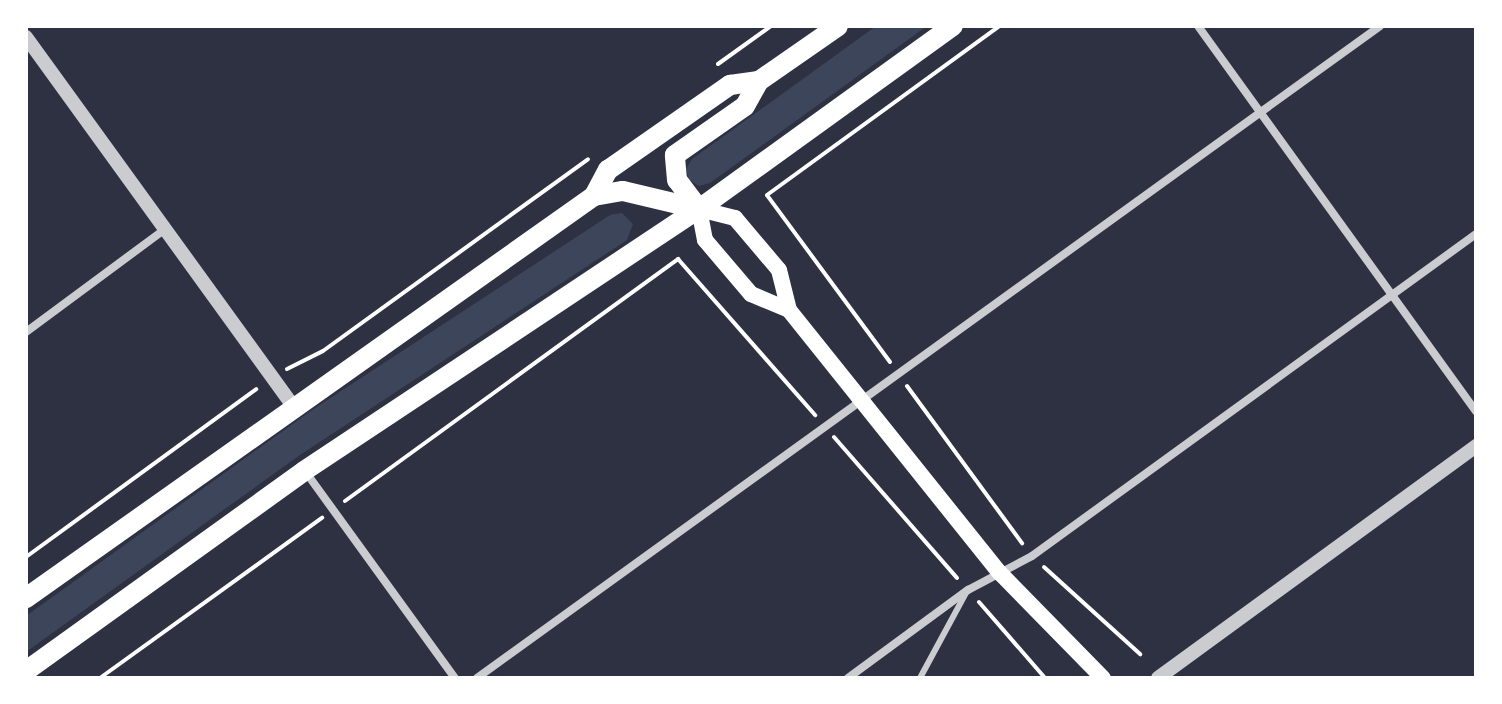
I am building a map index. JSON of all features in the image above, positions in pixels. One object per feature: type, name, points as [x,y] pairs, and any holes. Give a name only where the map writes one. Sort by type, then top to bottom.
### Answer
[{"type":"main road","points":[[789,310],[751,294],[705,240],[699,209],[677,180],[675,155],[745,106],[759,81],[838,26]]},
{"type":"main road","points":[[26,671],[304,471],[699,209],[953,26]]},
{"type":"main road","points":[[594,196],[608,170],[730,85],[759,81]]},
{"type":"main road","points":[[26,598],[293,406],[594,196],[623,191],[735,218],[779,270],[789,310],[1000,573],[1103,678]]},
{"type":"street","points":[[1198,26],[1476,411]]},
{"type":"street","points":[[477,678],[1380,26]]},
{"type":"street","points":[[26,37],[293,406]]},
{"type":"street","points":[[26,332],[165,229]]},
{"type":"street","points":[[848,678],[968,590],[1032,556],[1476,234]]},
{"type":"street","points":[[1158,678],[1476,446]]},
{"type":"street","points":[[304,471],[455,678]]},
{"type":"lane","points":[[920,678],[968,590]]},
{"type":"path","points":[[712,69],[771,26]]},
{"type":"path","points":[[1000,26],[767,195],[1032,556],[1140,654]]},
{"type":"path","points":[[26,557],[272,377],[323,351],[590,157]]},
{"type":"path","points":[[100,678],[678,259],[1045,678]]},
{"type":"shaded area","points":[[876,26],[927,26],[710,183],[699,186],[689,180],[686,169],[692,159]]},
{"type":"shaded area","points":[[622,213],[633,224],[627,240],[300,455],[26,652],[26,616],[312,410],[610,215]]}]
